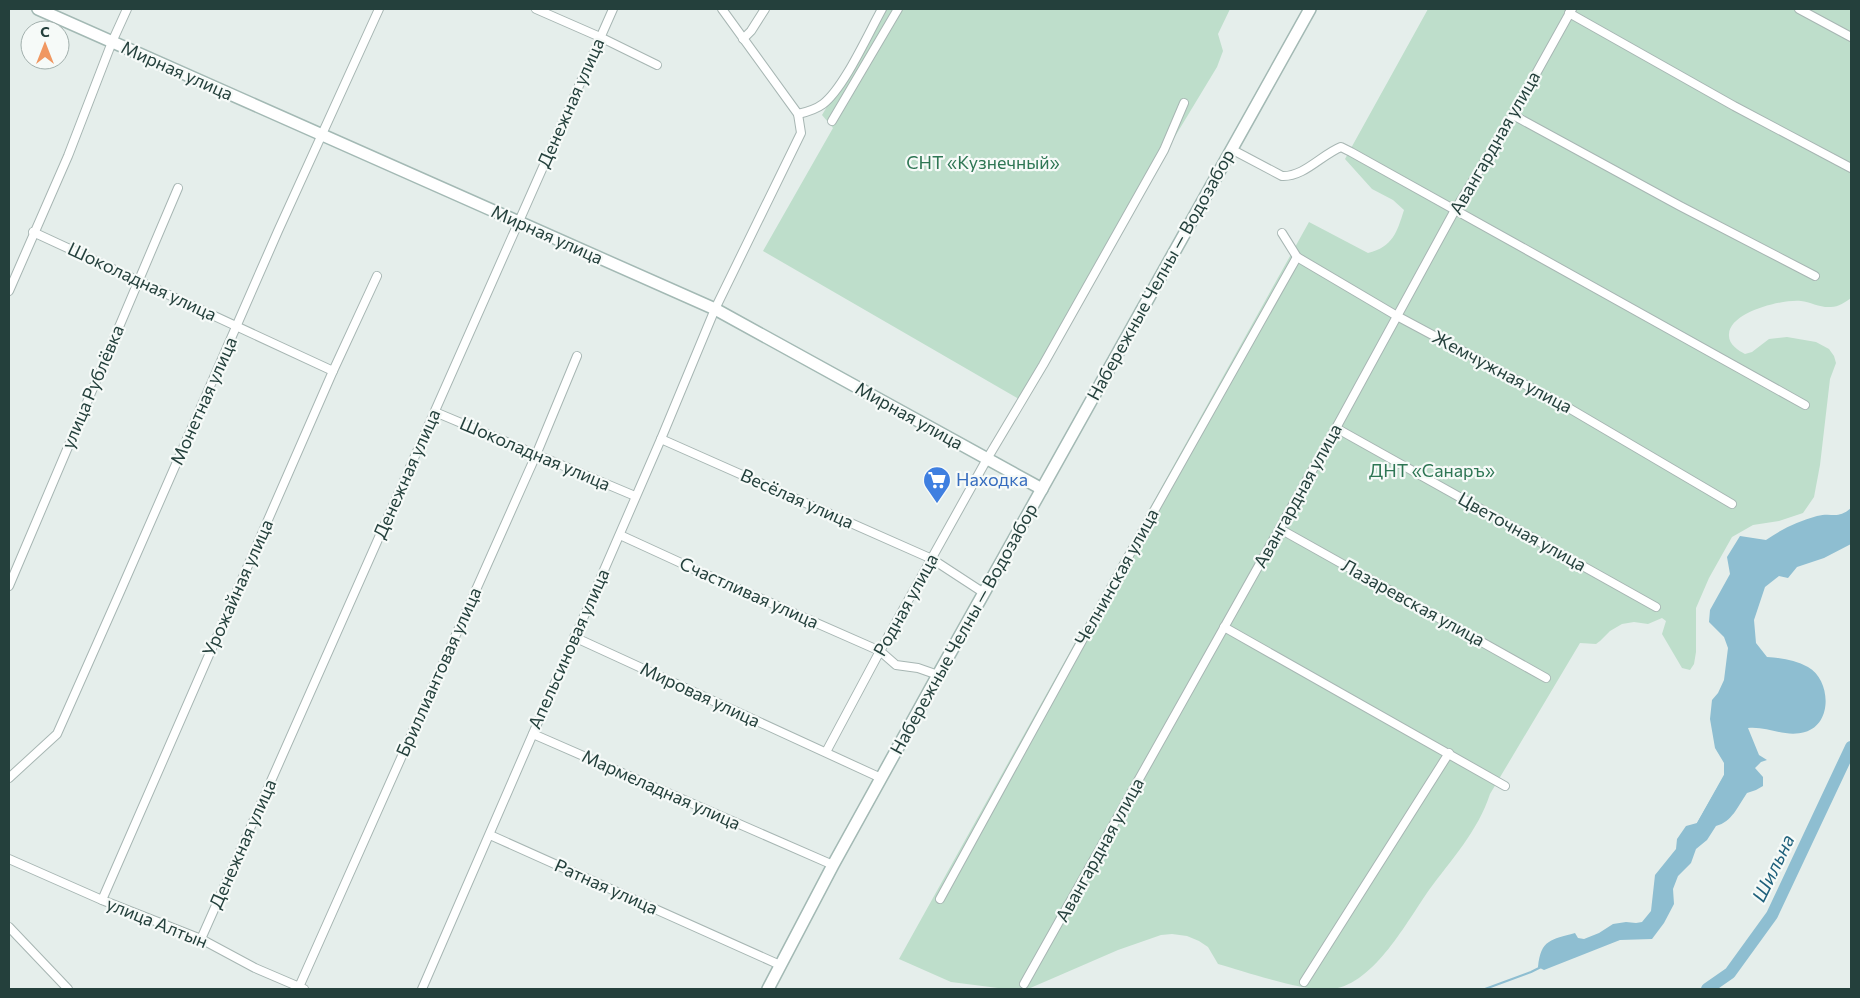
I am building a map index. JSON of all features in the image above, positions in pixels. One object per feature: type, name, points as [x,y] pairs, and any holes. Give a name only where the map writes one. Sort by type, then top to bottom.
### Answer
[{"type":"main road","name":"Мирная улица","points":[[38,9],[715,309],[1042,489]]},
{"type":"main road","name":"Набережные Челны — Водозабор","points":[[768,989],[833,865],[938,675],[1310,9]]},
{"type":"street","points":[[9,290],[68,156],[112,42],[127,9]]},
{"type":"street","name":"Монетная улица","points":[[9,778],[57,734],[379,9]]},
{"type":"street","points":[[536,9],[600,36],[657,65]]},
{"type":"street","name":"Денежная улица","points":[[201,939],[613,9]]},
{"type":"street","points":[[722,9],[798,114],[812,111],[823,104],[838,88],[882,9]]},
{"type":"street","points":[[743,39],[751,32],[765,9]]},
{"type":"street","points":[[832,121],[898,9]]},
{"type":"street","points":[[1799,9],[1851,37]]},
{"type":"street","points":[[1570,11],[1734,106],[1851,168]]},
{"type":"street","name":"Авангардная улица","points":[[1024,984],[1280,529],[1455,210],[1513,115],[1570,11]]},
{"type":"street","name":"Родная улица","points":[[826,752],[987,459],[1052,350],[1160,158],[1184,103]]},
{"type":"street","name":"Апельсиновая улица","points":[[422,989],[661,439],[715,309],[801,133],[798,114]]},
{"type":"street","points":[[1513,115],[1680,206],[1815,276]]},
{"type":"street","points":[[1231,149],[1282,176],[1289,176],[1302,171],[1331,151],[1341,148],[1356,154],[1805,405]]},
{"type":"street","name":"улица Рублёвка","points":[[9,586],[178,188]]},
{"type":"street","name":"Шоколадная улица","points":[[33,232],[333,371]]},
{"type":"street","name":"Жемчужная улица","points":[[1282,232],[1297,257],[1397,316],[1567,407],[1732,504]]},
{"type":"street","name":"Челнинская улица","points":[[940,899],[1128,557],[1297,257]]},
{"type":"street","name":"Урожайная улица","points":[[102,900],[333,371],[377,276]]},
{"type":"street","name":"Бриллиантовая улица","points":[[302,988],[536,455],[577,356]]},
{"type":"street","name":"Шоколадная улица","points":[[435,412],[635,496]]},
{"type":"street","name":"Цветочная улица","points":[[1336,428],[1656,607]]},
{"type":"street","name":"Весёлая улица","points":[[661,439],[932,559],[984,593]]},
{"type":"street","name":"Лазаревская улица","points":[[1280,529],[1546,678]]},
{"type":"street","name":"Счастливая улица","points":[[620,534],[705,574],[880,651],[896,665],[918,668],[938,675]]},
{"type":"street","points":[[1224,627],[1449,752],[1505,786]]},
{"type":"street","name":"Мировая улица","points":[[574,637],[882,778]]},
{"type":"street","name":"Мармеладная улица","points":[[533,734],[833,865]]},
{"type":"street","points":[[1304,982],[1449,752]]},
{"type":"street","name":"Ратная улица","points":[[490,835],[780,965]]},
{"type":"street","name":"улица Алтын","points":[[9,859],[102,900],[201,939],[255,968],[302,988]]},
{"type":"street","points":[[9,927],[68,989]]},
{"type":"green space","name":"СНТ «Кузнечный»","points":[[885,9],[1230,9],[1218,34],[1223,51],[1217,67],[1168,148],[1024,402],[763,251],[833,128],[822,115]]},
{"type":"green space","name":"ДНТ «Санаръ»","points":[[1428,9],[1851,9],[1851,298],[1834,307],[1823,307],[1801,301],[1792,301],[1758,308],[1738,319],[1732,326],[1729,334],[1732,344],[1745,354],[1752,352],[1769,339],[1787,337],[1816,342],[1829,349],[1834,356],[1836,363],[1830,379],[1820,465],[1814,497],[1803,513],[1779,521],[1753,525],[1732,537],[1709,578],[1696,608],[1696,652],[1694,664],[1690,670],[1682,668],[1662,634],[1666,621],[1662,618],[1648,624],[1634,622],[1622,624],[1610,631],[1596,644],[1580,643],[1490,794],[1485,808],[1463,845],[1388,949],[1363,975],[1348,984],[1333,989],[1308,988],[1260,976],[1218,964],[1208,947],[1199,941],[1187,936],[1172,934],[1161,935],[1118,950],[1028,989],[998,988],[951,982],[899,959],[1309,222],[1368,253],[1383,247],[1393,238],[1404,210],[1393,200],[1372,189],[1345,159]]},
{"type":"water","points":[[1851,508],[1851,544],[1824,558],[1797,567],[1788,578],[1779,576],[1765,587],[1754,620],[1756,643],[1767,657],[1788,660],[1808,667],[1816,673],[1825,691],[1826,701],[1821,720],[1805,732],[1790,734],[1748,728],[1759,755],[1767,760],[1761,762],[1755,768],[1763,777],[1763,786],[1747,793],[1730,817],[1722,824],[1716,826],[1707,840],[1696,849],[1691,863],[1678,876],[1673,889],[1674,904],[1664,923],[1652,939],[1620,940],[1544,970],[1538,967],[1542,951],[1554,939],[1575,933],[1578,938],[1584,939],[1599,933],[1613,924],[1642,922],[1651,911],[1655,875],[1676,849],[1677,839],[1686,826],[1697,823],[1724,776],[1724,763],[1715,748],[1710,719],[1712,700],[1718,693],[1724,680],[1728,648],[1724,637],[1709,622],[1710,610],[1730,574],[1727,557],[1740,536],[1766,540],[1803,520],[1822,515],[1842,514]]},
{"type":"waterway","name":"Шильна","points":[[1707,989],[1730,973],[1772,915],[1851,747]]},
{"type":"waterway","points":[[1697,825],[1725,775]]},
{"type":"waterway","points":[[1485,989],[1541,967]]},
{"type":"place","name":"Находка","points":[[937,504]]}]
